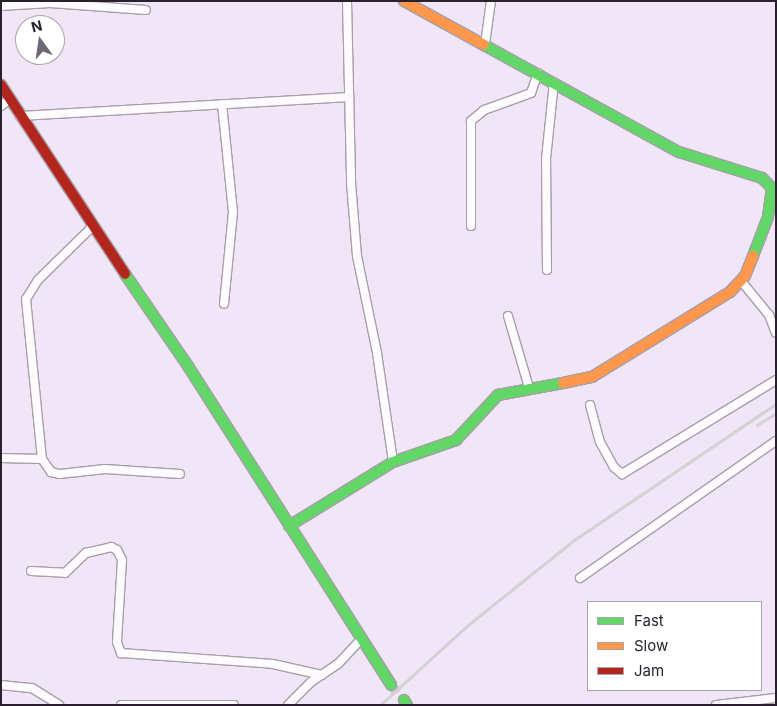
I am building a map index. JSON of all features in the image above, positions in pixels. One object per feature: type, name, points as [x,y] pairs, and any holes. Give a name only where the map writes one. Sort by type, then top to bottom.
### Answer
[{"type":"street","points":[[347,1],[351,183],[357,256],[377,353],[393,462]]},
{"type":"street","points":[[289,526],[393,462],[456,440],[498,394],[592,377],[742,282],[768,217],[772,182],[679,152],[404,1]]},
{"type":"street","points":[[485,44],[491,1]]},
{"type":"street","points":[[1,6],[50,3],[146,10]]},
{"type":"street","points":[[471,226],[471,121],[484,110],[531,93],[538,73]]},
{"type":"street","points":[[547,270],[546,159],[554,82]]},
{"type":"street","points":[[1,85],[6,102],[20,116],[188,366],[391,685]]},
{"type":"street","points":[[20,116],[349,97]]},
{"type":"street","points":[[222,104],[233,220],[224,304]]},
{"type":"street","points":[[93,226],[38,280],[26,299],[42,460],[51,472],[60,474],[105,469],[180,474]]},
{"type":"street","points":[[742,282],[768,316],[776,333]]},
{"type":"street","points":[[508,316],[530,388]]},
{"type":"street","points":[[590,405],[600,442],[614,467],[622,474],[776,380]]},
{"type":"street","points":[[580,578],[776,441]]},
{"type":"street","points":[[1,458],[42,460]]},
{"type":"street","points":[[31,571],[64,573],[86,553],[111,547],[117,550],[122,560],[117,642],[121,653],[273,664],[322,675]]},
{"type":"street","points":[[288,705],[344,658],[361,638]]},
{"type":"street","points":[[1,685],[32,688],[59,705]]},
{"type":"street","points":[[716,705],[776,698]]},
{"type":"street","points":[[121,705],[234,705]]},
{"type":"tunnel","points":[[391,685],[404,700]]},
{"type":"railway","points":[[380,705],[468,625],[574,540],[776,404]]},
{"type":"railway","points":[[757,425],[776,413]]},
{"type":"traffic: fast","points":[[484,45],[679,152],[762,178],[772,188],[768,217],[753,256]]},
{"type":"traffic: fast","points":[[125,274],[188,366],[391,685]]},
{"type":"traffic: fast","points":[[289,526],[393,462],[456,440],[498,395],[563,383]]},
{"type":"traffic: fast","points":[[404,700],[407,705]]},
{"type":"traffic: slow","points":[[404,1],[484,45]]},
{"type":"traffic: slow","points":[[563,383],[592,377],[730,292],[745,276],[753,256]]},
{"type":"traffic: jam","points":[[1,85],[125,274]]}]
